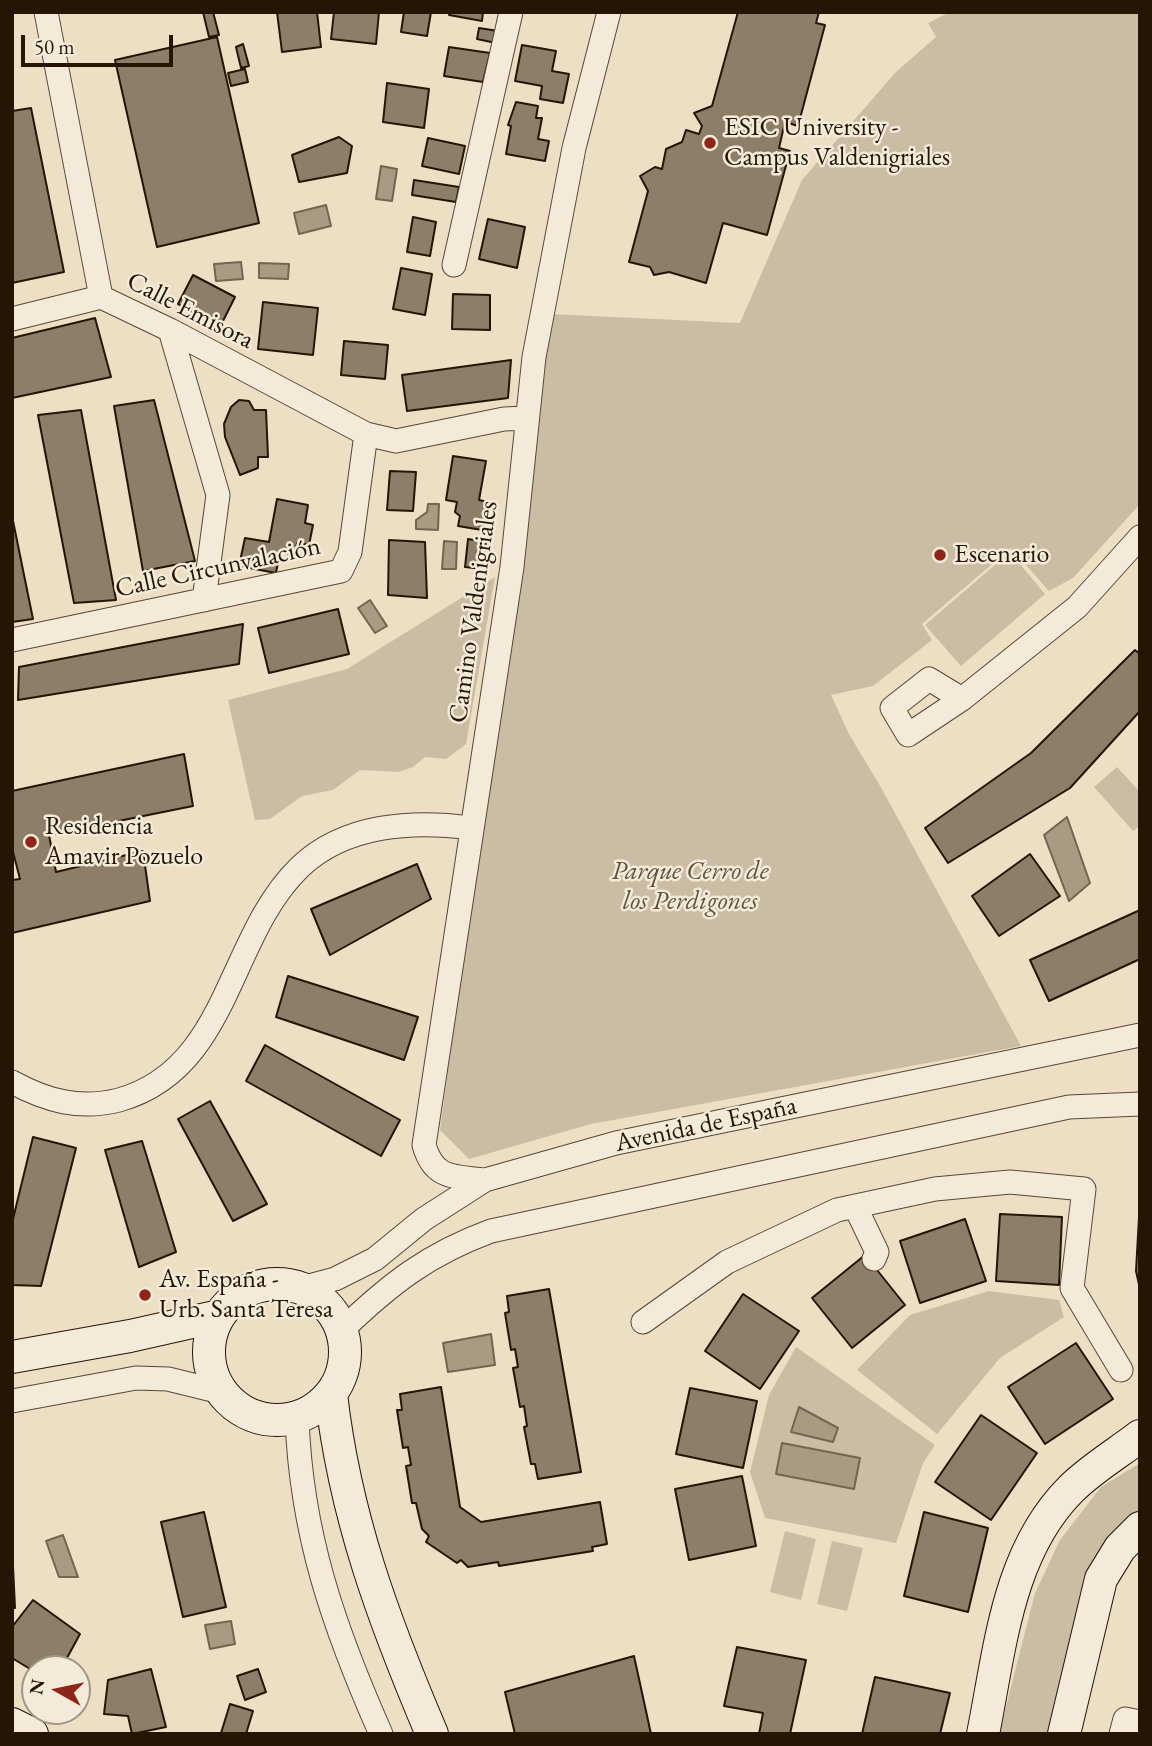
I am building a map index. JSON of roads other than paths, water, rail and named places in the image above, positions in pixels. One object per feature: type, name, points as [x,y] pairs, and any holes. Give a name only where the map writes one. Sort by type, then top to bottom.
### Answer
[{"type":"main road","points":[[278,1284],[301,1288],[326,1304],[342,1330],[345,1363],[331,1394],[297,1418],[269,1421],[242,1411],[221,1392],[211,1368],[209,1342],[219,1316],[234,1299],[255,1287],[278,1284]]},
{"type":"main road","points":[[12,1357],[130,1336],[219,1316]]},
{"type":"main road","points":[[331,1394],[339,1460],[357,1532],[379,1603],[432,1734]]},
{"type":"main road","points":[[983,1734],[1009,1602],[1025,1558],[1045,1523],[1071,1489],[1140,1436]]},
{"type":"main road","points":[[1064,1734],[1101,1579],[1120,1548],[1140,1528]]},
{"type":"main road","points":[[12,1724],[32,1734]]},
{"type":"street","name":"Calle Emisora","points":[[46,12],[101,298],[170,330],[366,434],[396,442],[504,419],[526,418]]},
{"type":"street","points":[[454,265],[511,12]]},
{"type":"street","name":"Camino Valdenigriales","points":[[485,1180],[443,1174],[429,1161],[424,1145],[512,567],[526,418],[540,325],[574,148],[609,12]]},
{"type":"street","points":[[12,319],[101,298]]},
{"type":"street","points":[[170,330],[218,495],[204,600]]},
{"type":"street","name":"Calle Circunvalación","points":[[12,640],[341,571],[350,552],[366,434]]},
{"type":"street","points":[[962,699],[1077,607],[1140,537]]},
{"type":"street","points":[[12,1082],[52,1101],[79,1106],[106,1103],[148,1089],[166,1077],[205,1035],[260,919],[280,888],[303,865],[354,836],[389,826],[438,824],[471,828]]},
{"type":"street","name":"Avenida de España","points":[[301,1288],[335,1279],[375,1259],[424,1219],[485,1180],[616,1143],[1140,1034]]},
{"type":"street","points":[[342,1330],[390,1285],[453,1245],[491,1231],[1069,1107],[1140,1104]]},
{"type":"street","points":[[643,1322],[727,1262],[837,1210],[935,1189],[1010,1182],[1084,1189],[1072,1288],[1109,1360]]},
{"type":"street","points":[[855,1206],[877,1252],[874,1259]]},
{"type":"street","points":[[12,1401],[136,1378],[168,1379],[221,1392]]},
{"type":"street","points":[[297,1418],[299,1459],[313,1551],[345,1653],[381,1734]]},
{"type":"street","points":[[1121,1734],[1125,1720],[1140,1722]]},
{"type":"place","name":"ESIC University - Campus Valdenigriales","points":[[710,143]]},
{"type":"place","name":"Escenario","points":[[940,555]]},
{"type":"place","name":"Residencia Amavir Pozuelo","points":[[31,842]]},
{"type":"place","name":"Av. España - Urb. Santa Teresa","points":[[145,1295]]},
{"type":"park label","name":"Parque Cerro de los Perdigones","points":[[690,886]]}]
